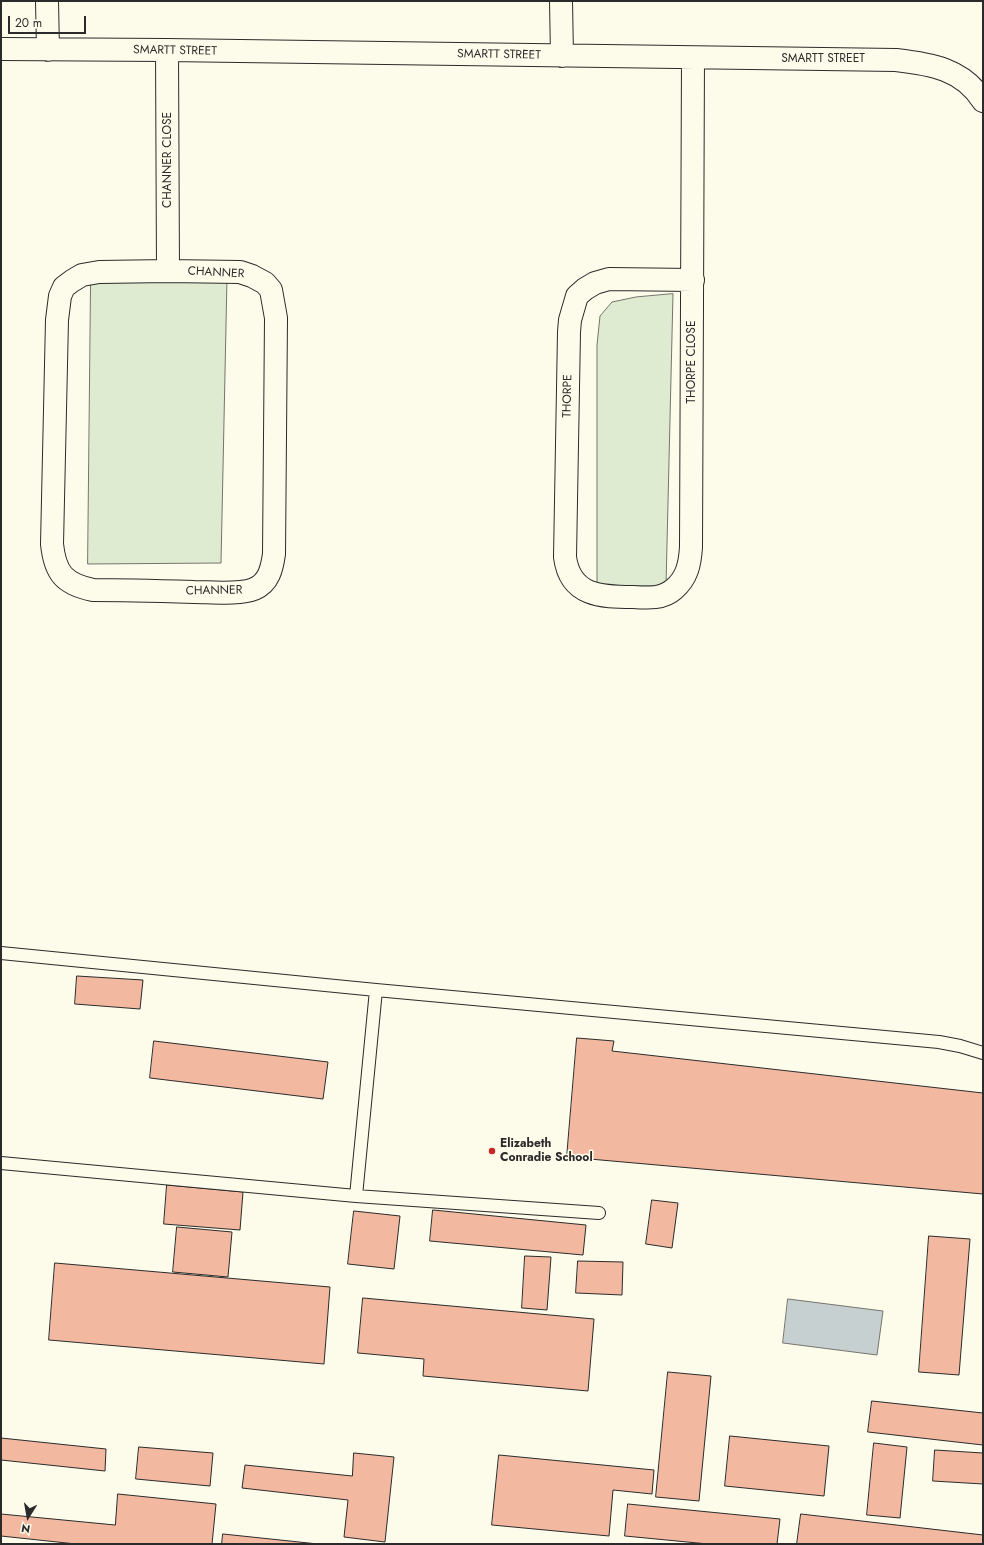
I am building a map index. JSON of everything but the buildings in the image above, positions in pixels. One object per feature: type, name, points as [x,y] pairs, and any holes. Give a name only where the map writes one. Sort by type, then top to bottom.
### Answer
[{"type":"street","points":[[47,1],[48,50]]},
{"type":"street","points":[[561,1],[562,56]]},
{"type":"street","name":"SMARTT STREET","points":[[1,49],[872,59],[914,62],[944,70],[957,75],[969,84],[983,101]]},
{"type":"street","name":"CHANNER CLOSE","points":[[167,50],[168,271]]},
{"type":"street","name":"THORPE CLOSE","points":[[605,597],[654,598],[664,595],[674,589],[682,581],[690,565],[693,280],[693,58]]},
{"type":"street","name":"CHANNER","points":[[168,271],[240,272],[265,283],[271,290],[274,300],[276,318],[274,554],[269,576],[262,584],[254,589],[221,593],[93,590],[79,587],[70,582],[63,576],[54,560],[52,544],[57,320],[60,296],[64,287],[82,275],[99,272],[168,271]]},
{"type":"street","name":"THORPE","points":[[605,597],[584,590],[575,583],[566,566],[565,557],[569,332],[573,305],[577,296],[585,289],[595,283],[609,279],[693,280]]},
{"type":"lane","points":[[1,953],[376,990],[939,1042],[960,1046],[983,1053]]},
{"type":"lane","points":[[356,1196],[376,990]]},
{"type":"lane","points":[[1,1163],[356,1196],[599,1213]]},
{"type":"green space","points":[[91,278],[227,278],[221,563],[88,564]]},
{"type":"green space","points":[[673,294],[666,586],[597,586],[597,345],[600,316],[612,302],[636,297]]},
{"type":"shaded area","points":[[788,1299],[883,1311],[877,1355],[783,1343]]},
{"type":"place","name":"Elizabeth Conradie School","points":[[492,1151]]}]
